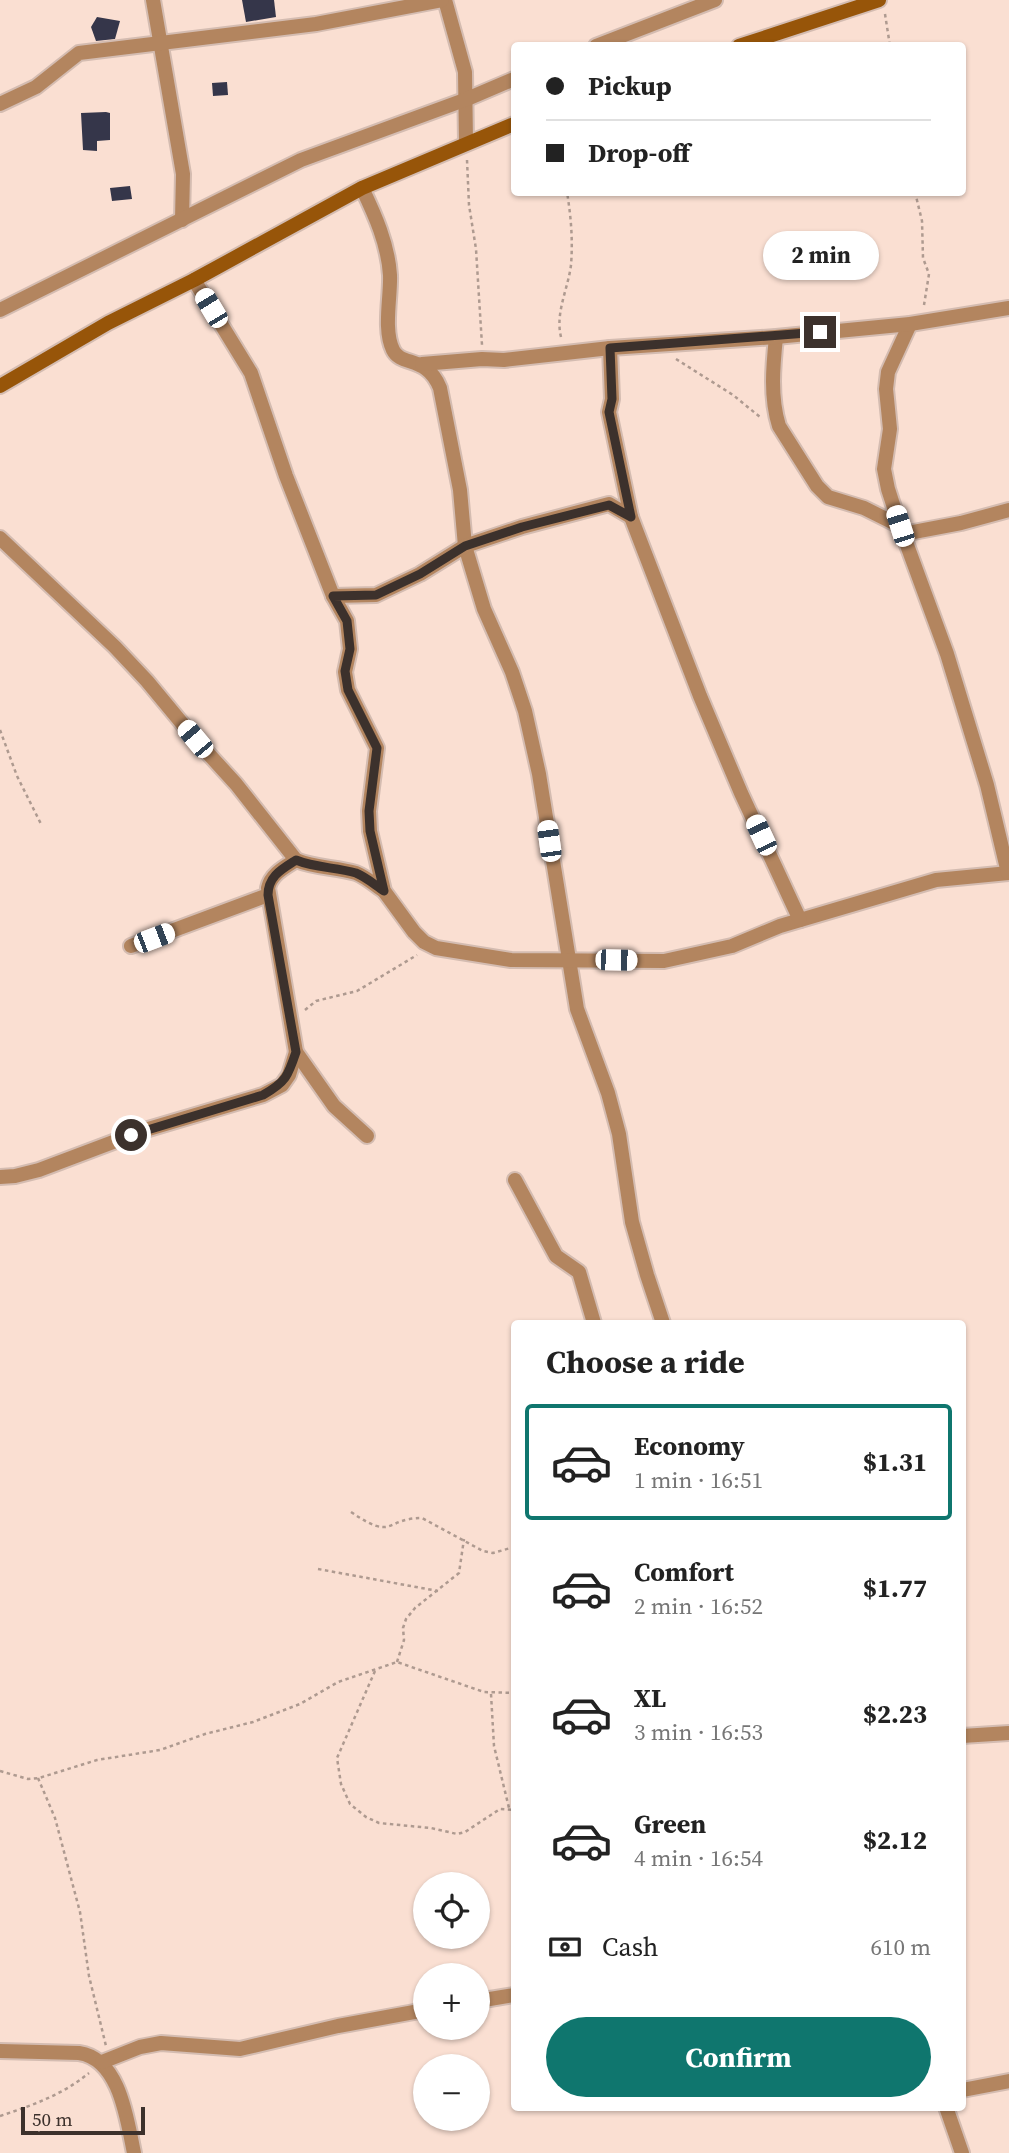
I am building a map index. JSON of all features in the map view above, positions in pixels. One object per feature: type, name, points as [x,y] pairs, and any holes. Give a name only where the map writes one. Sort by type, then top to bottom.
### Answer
[{"type":"main road","points":[[754,42],[882,7]]},
{"type":"main road","points":[[0,386],[108,323],[194,280],[362,188],[511,125]]},
{"type":"street","points":[[153,0],[183,173],[182,220]]},
{"type":"street","points":[[0,104],[36,87],[79,53],[162,45],[316,24],[444,0],[462,59],[467,99],[466,144]]},
{"type":"street","points":[[606,42],[715,0]]},
{"type":"street","points":[[0,310],[301,160],[511,80]]},
{"type":"street","points":[[362,188],[379,224],[390,273],[389,338],[392,349],[398,358],[422,364],[504,360],[610,348],[775,337],[915,323],[1009,308]]},
{"type":"street","points":[[194,280],[251,373],[286,476],[333,596],[347,621],[350,649],[345,671],[348,690],[377,748],[369,811],[370,831],[384,891]]},
{"type":"street","points":[[0,538],[147,681],[236,784],[296,860],[309,865],[353,872],[364,877],[384,891],[414,932],[432,947],[511,960],[664,961],[732,946],[800,920],[936,880],[1009,873],[987,785],[947,654],[888,489],[884,468],[890,429],[886,389],[888,372],[915,323]]},
{"type":"street","points":[[775,337],[773,376],[779,426],[817,486],[828,497],[864,508],[902,530],[961,523],[1009,510]]},
{"type":"street","points":[[610,348],[612,399],[609,412],[631,517],[705,708],[800,920]]},
{"type":"street","points":[[422,364],[436,377],[440,388],[460,490],[465,546],[485,609],[512,672],[525,711],[539,774],[577,1009],[608,1093],[619,1134],[632,1222],[662,1320]]},
{"type":"street","points":[[333,596],[376,595],[420,574],[465,546],[522,527],[609,505],[631,517]]},
{"type":"street","points":[[296,860],[280,869],[269,882],[268,895],[296,1052],[334,1106],[367,1136]]},
{"type":"street","points":[[131,947],[268,895]]},
{"type":"street","points":[[0,1177],[39,1170],[145,1130],[263,1095],[282,1085],[289,1075],[296,1052]]},
{"type":"street","points":[[515,1180],[556,1256],[579,1272],[593,1320]]},
{"type":"street","points":[[966,1736],[1009,1733]]},
{"type":"street","points":[[490,1999],[511,1996]]},
{"type":"street","points":[[0,2051],[79,2053],[106,2060],[140,2047],[161,2043],[240,2049],[338,2026],[413,2012]]},
{"type":"street","points":[[106,2060],[122,2102],[134,2153]]},
{"type":"street","points":[[966,2089],[1009,2081]]},
{"type":"street","points":[[947,2111],[962,2153]]},
{"type":"path","points":[[882,7],[889,42]]},
{"type":"path","points":[[466,144],[469,205],[476,249],[482,359]]},
{"type":"path","points":[[565,354],[558,325],[571,267],[572,229],[568,196]]},
{"type":"path","points":[[915,323],[929,274],[923,258],[922,222],[916,196]]},
{"type":"path","points":[[676,359],[733,395],[766,422]]},
{"type":"path","points":[[0,730],[17,776],[42,826]]},
{"type":"path","points":[[304,1010],[316,1001],[357,990],[432,947]]},
{"type":"path","points":[[351,1512],[368,1524],[381,1528],[390,1528],[413,1518],[422,1518],[483,1551],[493,1553],[511,1549]]},
{"type":"path","points":[[397,1662],[404,1640],[403,1628],[406,1619],[415,1608],[459,1573],[464,1539]]},
{"type":"path","points":[[318,1569],[438,1591]]},
{"type":"path","points":[[0,1771],[28,1779],[37,1778],[97,1760],[160,1750],[205,1734],[253,1722],[300,1704],[338,1682],[397,1662],[454,1684],[491,1693],[511,1693]]},
{"type":"path","points":[[375,1671],[337,1758],[341,1784],[350,1804],[366,1817],[379,1823],[431,1828],[457,1834],[465,1832],[500,1809],[509,1808],[494,1746],[491,1693]]},
{"type":"path","points":[[0,2116],[66,2091],[106,2060],[89,1976],[80,1912],[55,1818],[37,1778]]},
{"type":"building","points":[[242,0],[274,0],[276,17],[246,22]]},
{"type":"building","points":[[97,17],[120,21],[115,39],[96,41],[91,27]]},
{"type":"building","points":[[227,82],[228,95],[213,96],[212,83]]},
{"type":"building","points":[[81,113],[110,113],[110,140],[97,141],[97,151],[83,150]]},
{"type":"building","points":[[130,186],[132,199],[112,201],[110,188]]},
{"type":"route","points":[[131,1135],[263,1095],[282,1085],[289,1075],[296,1052],[268,895],[269,882],[280,869],[296,860],[309,865],[353,872],[384,891],[370,831],[369,811],[377,748],[348,690],[345,671],[350,649],[347,621],[333,596],[376,595],[420,574],[465,546],[522,527],[609,505],[631,517],[609,412],[612,399],[610,348],[820,332]]}]
